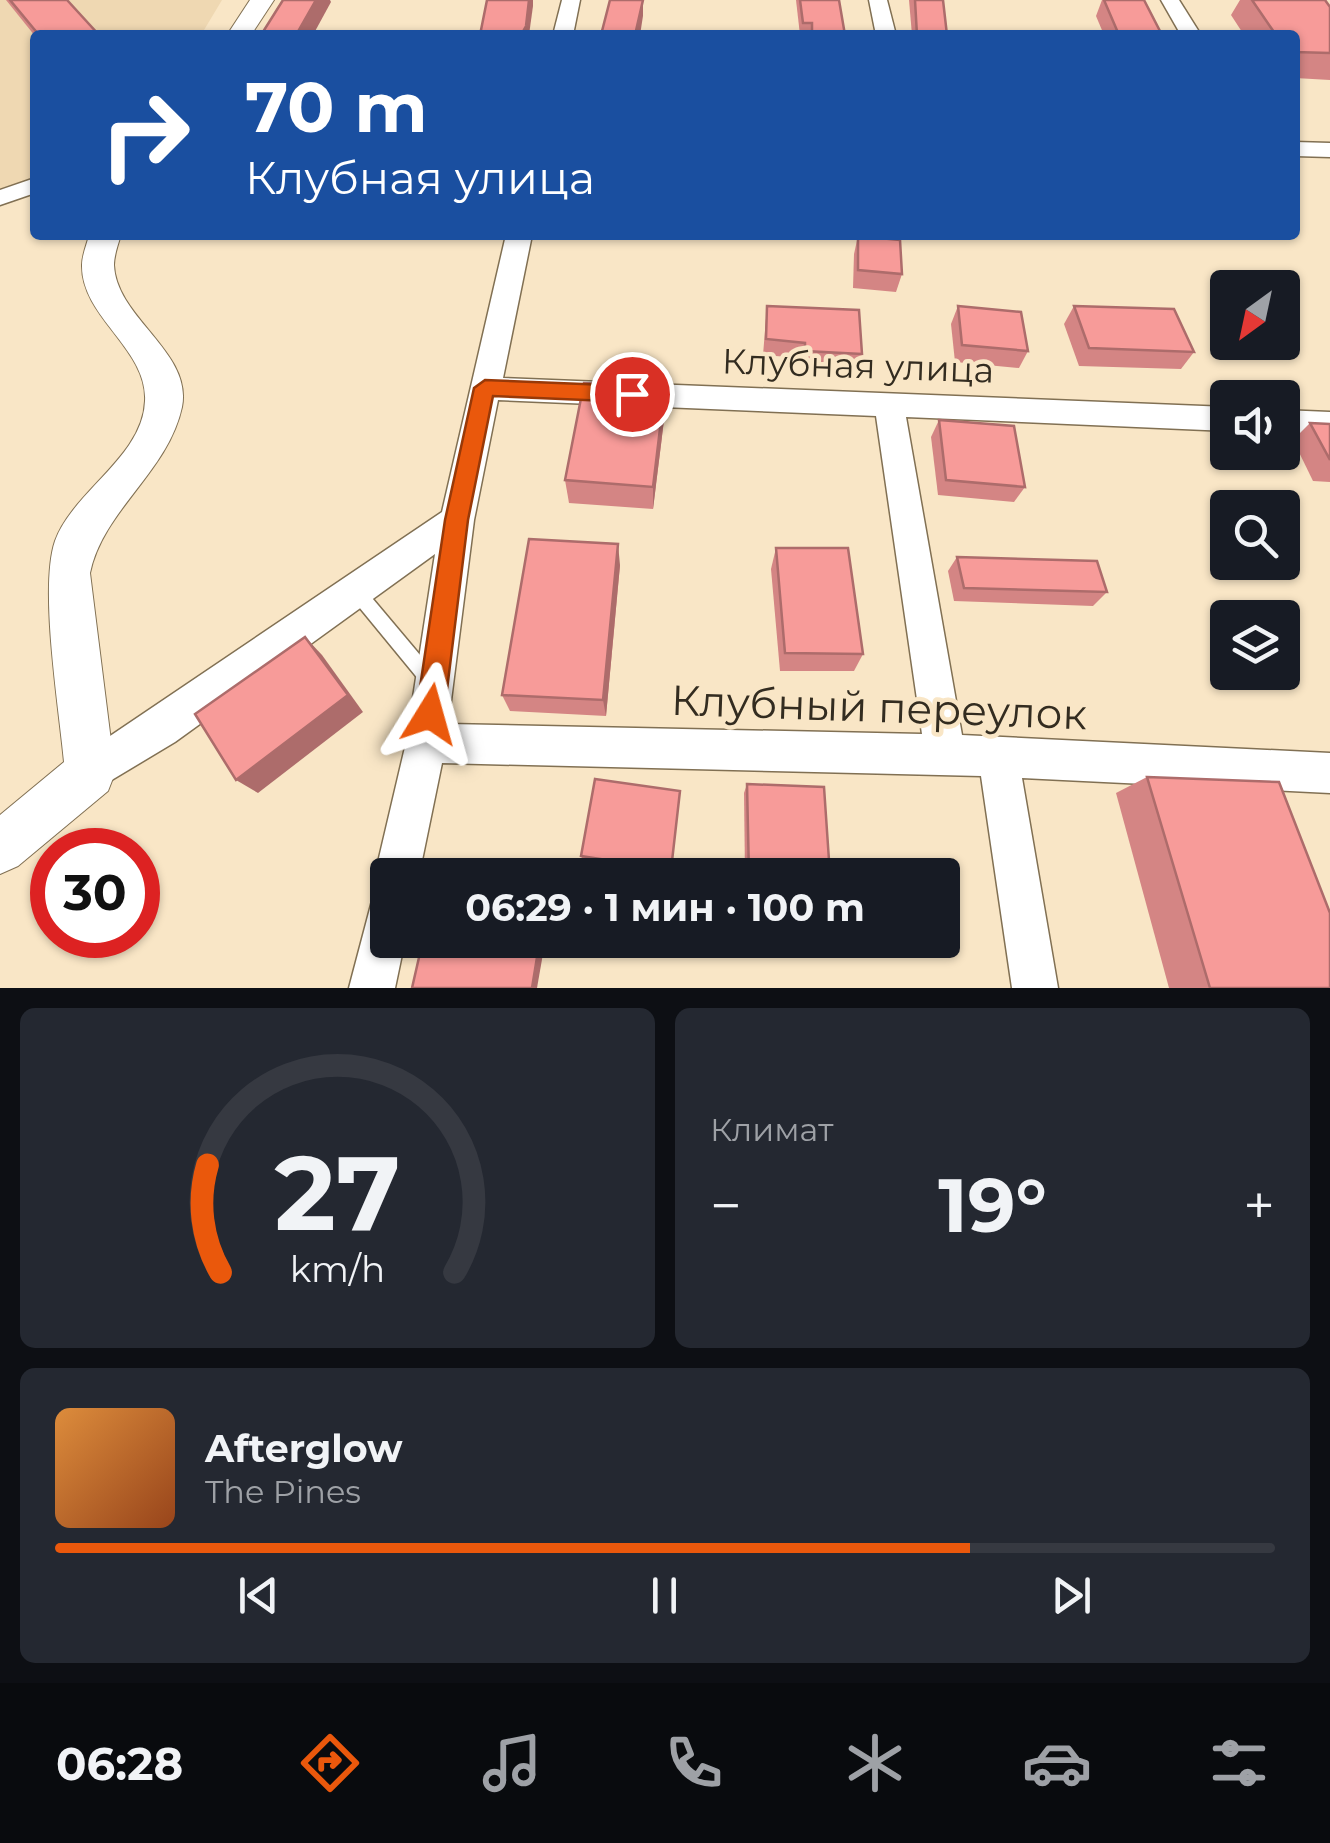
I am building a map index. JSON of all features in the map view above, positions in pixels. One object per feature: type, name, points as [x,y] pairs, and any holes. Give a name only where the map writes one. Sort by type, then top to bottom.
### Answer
[{"type":"street","points":[[242,30],[262,0]]},
{"type":"street","points":[[565,30],[571,0]]},
{"type":"street","points":[[878,0],[885,30]]},
{"type":"street","points":[[1170,0],[1188,30]]},
{"type":"street","points":[[1300,149],[1330,150]]},
{"type":"street","points":[[0,198],[30,187]]},
{"type":"street","points":[[90,773],[69,573],[76,541],[147,447],[164,405],[162,378],[103,289],[98,264],[103,240]]},
{"type":"street","points":[[401,858],[426,743],[457,520],[519,240]]},
{"type":"street","name":"Клубная улица","points":[[485,388],[1210,418]]},
{"type":"street","points":[[888,405],[945,754]]},
{"type":"street","points":[[1300,423],[1330,424]]},
{"type":"street","points":[[0,848],[90,773],[457,520]]},
{"type":"street","name":"Клубный переулок","points":[[426,743],[945,754],[1330,772]]},
{"type":"street","points":[[998,756],[1036,988]]},
{"type":"street","points":[[372,988],[379,958]]},
{"type":"lane","points":[[356,590],[434,684]]},
{"type":"shaded area","points":[[0,0],[222,0],[204,30],[30,30],[30,179],[0,190]]},
{"type":"building","points":[[10,0],[67,0],[94,30],[35,30]]},
{"type":"building","points":[[283,0],[316,0],[299,30],[264,30]]},
{"type":"building","points":[[487,0],[529,0],[524,30],[481,30]]},
{"type":"building","points":[[610,0],[643,0],[636,30],[602,30]]},
{"type":"building","points":[[800,0],[839,0],[844,30],[812,30],[812,23],[803,23]]},
{"type":"building","points":[[915,0],[943,0],[946,30],[917,30]]},
{"type":"building","points":[[1104,0],[1144,0],[1159,30],[1117,30]]},
{"type":"building","points":[[1252,0],[1325,0],[1330,7],[1330,53],[1300,52],[1300,30],[1273,30]]},
{"type":"building","points":[[858,240],[900,240],[902,274],[858,270]]},
{"type":"building","points":[[767,306],[859,310],[862,354],[805,351],[805,343],[766,339]]},
{"type":"building","points":[[958,306],[1021,312],[1028,351],[962,345]]},
{"type":"building","points":[[1074,306],[1174,309],[1194,352],[1089,348]]},
{"type":"building","points":[[584,383],[665,387],[653,487],[565,480]]},
{"type":"building","points":[[939,420],[1014,426],[1025,487],[946,480]]},
{"type":"building","points":[[1310,423],[1330,424],[1330,460]]},
{"type":"building","points":[[529,539],[618,544],[603,700],[502,695]]},
{"type":"building","points":[[776,548],[848,548],[863,654],[785,653]]},
{"type":"building","points":[[957,557],[1097,561],[1107,592],[964,588]]},
{"type":"building","points":[[305,637],[348,695],[236,780],[195,714]]},
{"type":"building","points":[[1147,777],[1279,782],[1330,913],[1330,988],[1210,988]]},
{"type":"building","points":[[595,779],[680,791],[672,858],[581,856]]},
{"type":"building","points":[[747,784],[824,787],[829,858],[749,858]]},
{"type":"building","points":[[419,958],[537,958],[532,988],[412,988]]},
{"type":"route","points":[[430,714],[457,520],[485,388],[632,394]]}]
